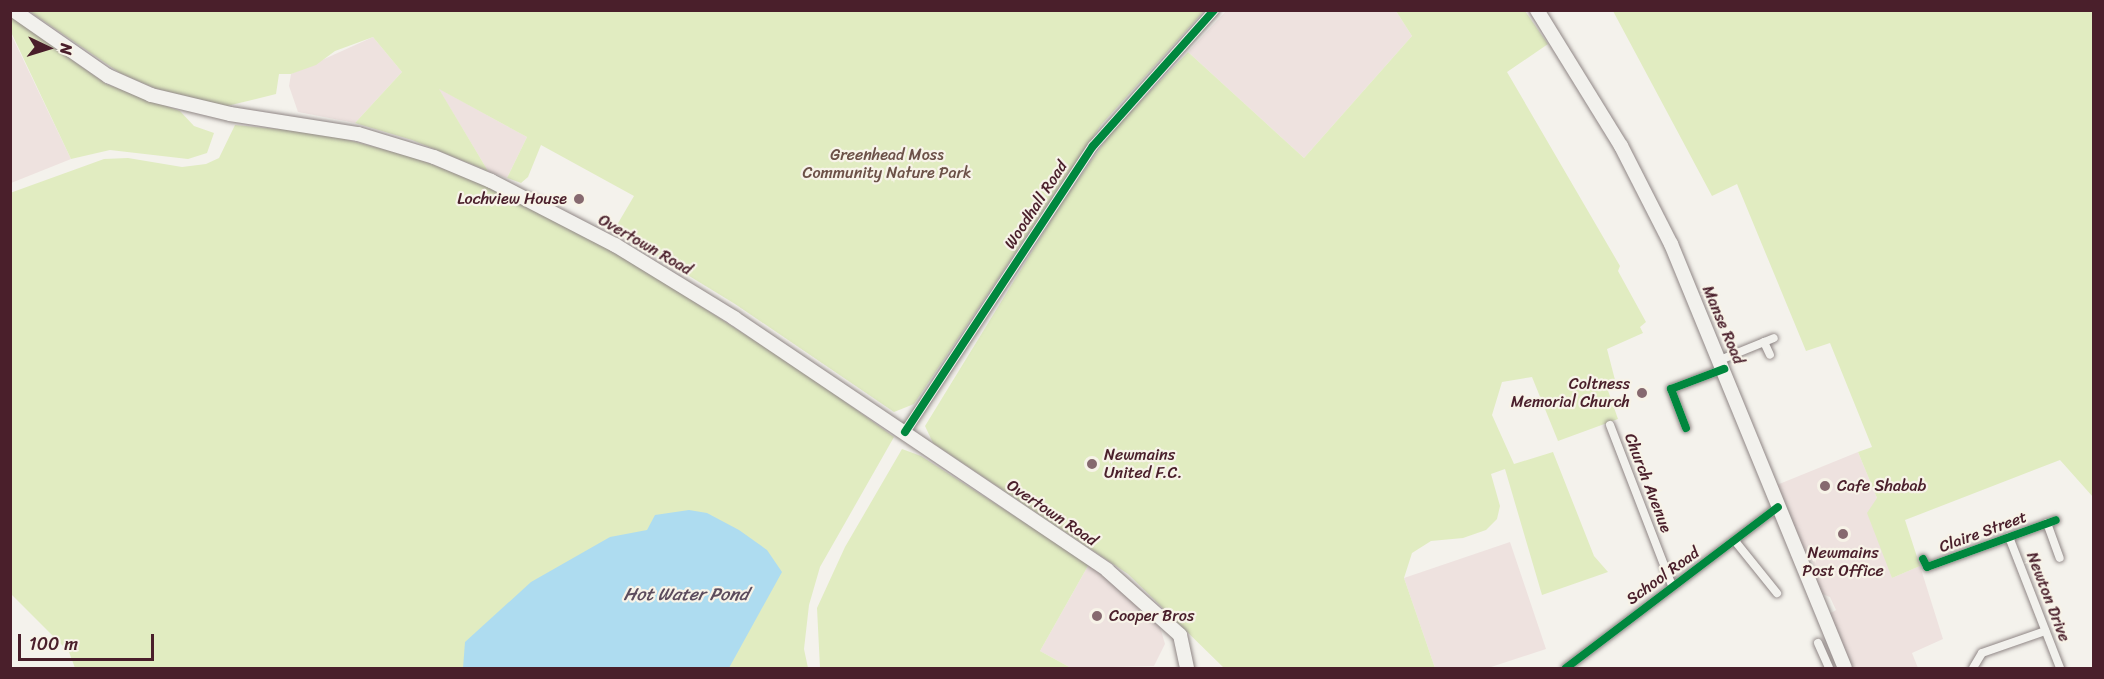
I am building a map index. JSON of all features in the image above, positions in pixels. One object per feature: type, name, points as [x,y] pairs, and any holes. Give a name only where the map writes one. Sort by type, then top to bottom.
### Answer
[{"type":"main road","name":"Overtown Road","points":[[14,10],[108,76],[151,95],[230,114],[358,134],[434,157],[491,181],[635,257],[734,318],[1107,570],[1180,634],[1185,652],[1186,669]]},
{"type":"main road","name":"Manse Road","points":[[1537,10],[1649,199],[1722,364],[1845,669]]},
{"type":"main road","points":[[1176,669],[1185,652]]},
{"type":"street","name":"Woodhall Road","points":[[905,432],[1087,154],[1214,10]]},
{"type":"street","points":[[1686,428],[1671,389],[1774,338]]},
{"type":"street","points":[[1764,342],[1770,355]]},
{"type":"street","name":"Church Avenue","points":[[1610,425],[1672,586]]},
{"type":"street","name":"School Road","points":[[1566,669],[1778,507]]},
{"type":"street","name":"Claire Street","points":[[1923,559],[1927,567],[2056,519]]},
{"type":"street","name":"Claire Street","points":[[2047,523],[2060,558]]},
{"type":"street","name":"Newton Drive","points":[[2009,537],[2060,669]]},
{"type":"street","points":[[1735,541],[1777,592]]},
{"type":"street","points":[[1973,669],[1983,653],[2045,631]]},
{"type":"street","points":[[1818,643],[1829,669]]},
{"type":"shaded area","points":[[1226,11],[1396,11],[1412,36],[1304,158],[1188,52]]},
{"type":"shaded area","points":[[10,32],[71,159],[11,183],[10,183]]},
{"type":"shaded area","points":[[373,37],[402,72],[355,123],[298,112],[289,86],[291,74]]},
{"type":"shaded area","points":[[438,88],[527,137],[507,178],[488,171]]},
{"type":"shaded area","points":[[1858,452],[1877,498],[1892,578],[1920,566],[1943,639],[1912,653],[1918,668],[1852,668],[1829,614],[1836,610],[1830,597],[1820,593],[1813,563],[1791,529],[1777,485]]},
{"type":"shaded area","points":[[1510,542],[1546,649],[1488,668],[1435,668],[1404,578]]},
{"type":"shaded area","points":[[1089,564],[1137,602],[1160,627],[1165,644],[1154,666],[1071,668],[1040,651]]},
{"type":"green space","name":"Greenhead Moss Community Nature Park","points":[[29,11],[1204,11],[1101,125],[914,404],[894,412],[735,304],[614,230],[634,196],[541,145],[528,177],[521,183],[507,178],[527,137],[439,89],[488,171],[412,140],[355,123],[402,72],[373,37],[335,51],[316,65],[291,74],[279,74],[276,94],[227,106],[157,89],[120,73]]},
{"type":"green space","points":[[1396,11],[1525,11],[1548,44],[1507,72],[1620,266],[1618,271],[1646,322],[1640,327],[1643,333],[1607,349],[1615,380],[1606,385],[1618,419],[1558,441],[1532,377],[1502,382],[1492,415],[1514,464],[1553,452],[1594,556],[1608,572],[1542,595],[1505,469],[1491,474],[1500,506],[1497,519],[1486,530],[1463,538],[1431,541],[1412,553],[1404,578],[1435,668],[1224,668],[1128,574],[933,443],[925,426],[1063,201],[1113,130],[1188,52],[1304,158],[1412,36]]},
{"type":"green space","points":[[1613,11],[2093,11],[2093,497],[2060,460],[1905,520],[1920,566],[1892,578],[1867,513],[1877,498],[1858,452],[1872,447],[1830,343],[1806,351],[1737,184],[1712,196]]},
{"type":"green space","points":[[10,16],[106,84],[180,111],[194,126],[214,133],[207,153],[188,159],[110,150],[71,159],[11,32]]},
{"type":"green space","points":[[235,125],[322,133],[416,158],[479,183],[589,238],[657,278],[808,375],[894,437],[820,567],[809,605],[804,649],[808,668],[75,668],[69,652],[11,594],[10,193],[104,159],[128,158],[182,167],[206,164],[219,158]]},
{"type":"green space","points":[[902,449],[921,456],[1089,564],[1040,651],[1071,668],[820,668],[817,608],[845,547]]},
{"type":"water","name":"Hot Water Pond","points":[[689,510],[707,513],[739,530],[767,550],[782,572],[729,668],[463,668],[465,642],[531,582],[610,537],[647,530],[655,515]]},
{"type":"cycle path","points":[[905,432],[1093,146],[1214,10]]},
{"type":"cycle path","points":[[1686,428],[1671,389],[1724,369]]},
{"type":"cycle path","points":[[1566,668],[1778,507]]},
{"type":"cycle path","points":[[1923,559],[1927,567],[2056,520]]},
{"type":"place","name":"Lochview House","points":[[579,199]]},
{"type":"place","name":"Coltness Memorial Church","points":[[1642,393]]},
{"type":"place","name":"Newmains United F.C.","points":[[1092,464]]},
{"type":"place","name":"Cafe Shabab","points":[[1825,486]]},
{"type":"place","name":"Newmains Post Office","points":[[1843,534]]},
{"type":"place","name":"Cooper Bros","points":[[1097,616]]}]
